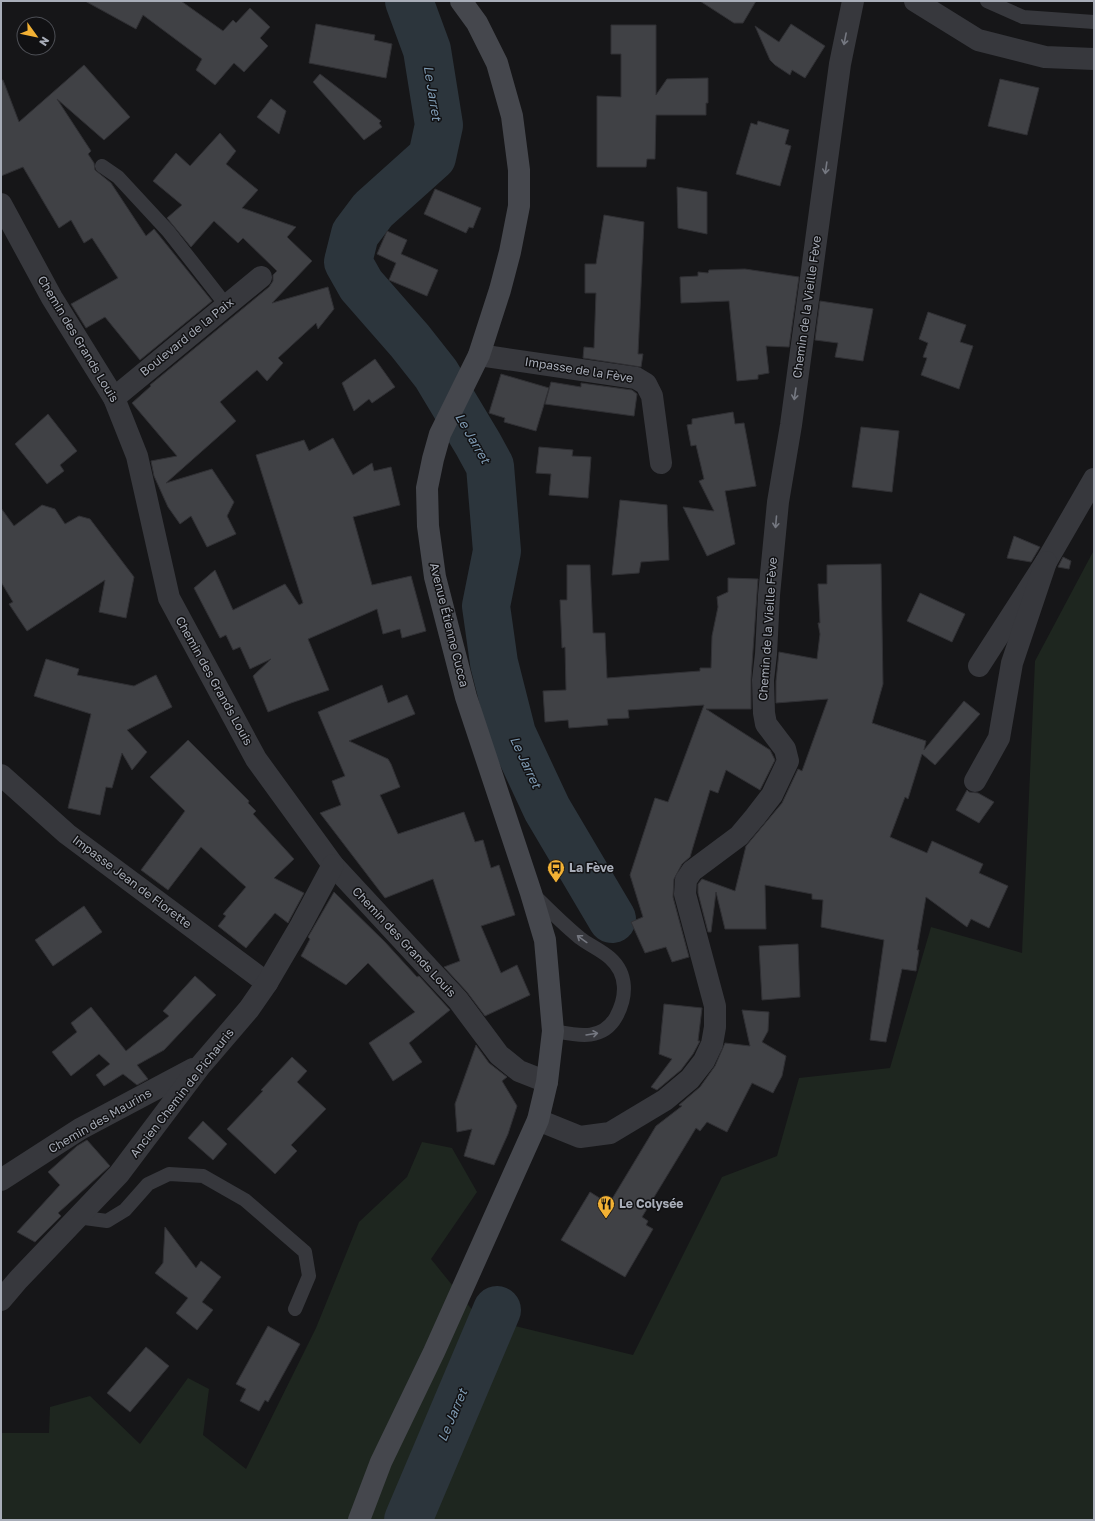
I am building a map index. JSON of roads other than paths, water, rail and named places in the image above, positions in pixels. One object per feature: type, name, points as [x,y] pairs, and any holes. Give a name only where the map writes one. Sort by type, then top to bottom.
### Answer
[{"type":"main road","name":"Avenue Étienne Cucca","points":[[359,1520],[381,1462],[434,1352],[538,1120],[546,1082],[553,1031],[545,940],[531,893],[466,697],[435,577],[428,526],[427,488],[440,434],[479,355],[500,290],[510,252],[519,206],[518,170],[512,116],[497,63],[477,23],[461,1]]},
{"type":"street","name":"Chemin de la Vieille Fève","points":[[538,1120],[580,1137],[610,1132],[665,1100],[690,1079],[704,1062],[712,1044],[715,1027],[715,1006],[685,894],[686,880],[692,871],[739,836],[772,795],[788,761],[785,749],[766,724],[764,713],[763,680],[769,595],[778,502],[791,425],[840,64],[853,1]]},
{"type":"street","points":[[915,1],[978,40],[1045,57],[1094,59]]},
{"type":"street","name":"Chemin des Grands Louis","points":[[1,204],[52,298],[114,398],[137,456],[169,598],[256,759],[333,865],[458,1000],[499,1055],[519,1071],[546,1082]]},
{"type":"street","name":"Boulevard de la Paix","points":[[114,398],[261,277]]},
{"type":"street","name":"Impasse de la Fève","points":[[479,355],[636,378],[646,384],[652,396],[661,463]]},
{"type":"street","points":[[979,666],[1046,562],[1094,479]]},
{"type":"street","points":[[976,781],[999,738],[1012,663],[1046,562]]},
{"type":"street","name":"Impasse Jean de Florette","points":[[1,775],[66,834],[267,983]]},
{"type":"street","name":"Ancien Chemin de Pichauris","points":[[1,1300],[77,1217],[119,1174],[201,1065],[249,1009],[267,983],[301,925],[333,865]]},
{"type":"street","name":"Chemin des Maurins","points":[[1,1180],[80,1129],[201,1065]]},
{"type":"lane","points":[[987,1],[1023,17],[1094,22]]},
{"type":"lane","points":[[102,166],[118,177],[168,231],[226,305]]},
{"type":"lane","points":[[531,893],[581,939],[610,958],[618,967],[624,982],[624,995],[616,1017],[609,1027],[598,1034],[582,1036],[553,1031]]},
{"type":"lane","points":[[77,1217],[107,1221],[125,1210],[148,1184],[169,1174],[203,1176],[245,1200],[305,1252],[309,1276],[295,1309]]},
{"type":"waterway","name":"Le Jarret","points":[[409,1],[427,50],[439,125],[432,157],[373,210],[355,234],[348,262],[361,285],[410,341],[436,374],[490,466],[497,551],[486,606],[494,663],[512,734],[547,809],[612,919]]},
{"type":"waterway","name":"Le Jarret","points":[[408,1520],[497,1310]]},
{"type":"place","name":"La Fève","points":[[556,883]]},
{"type":"place","name":"Le Colysée","points":[[606,1219]]}]
